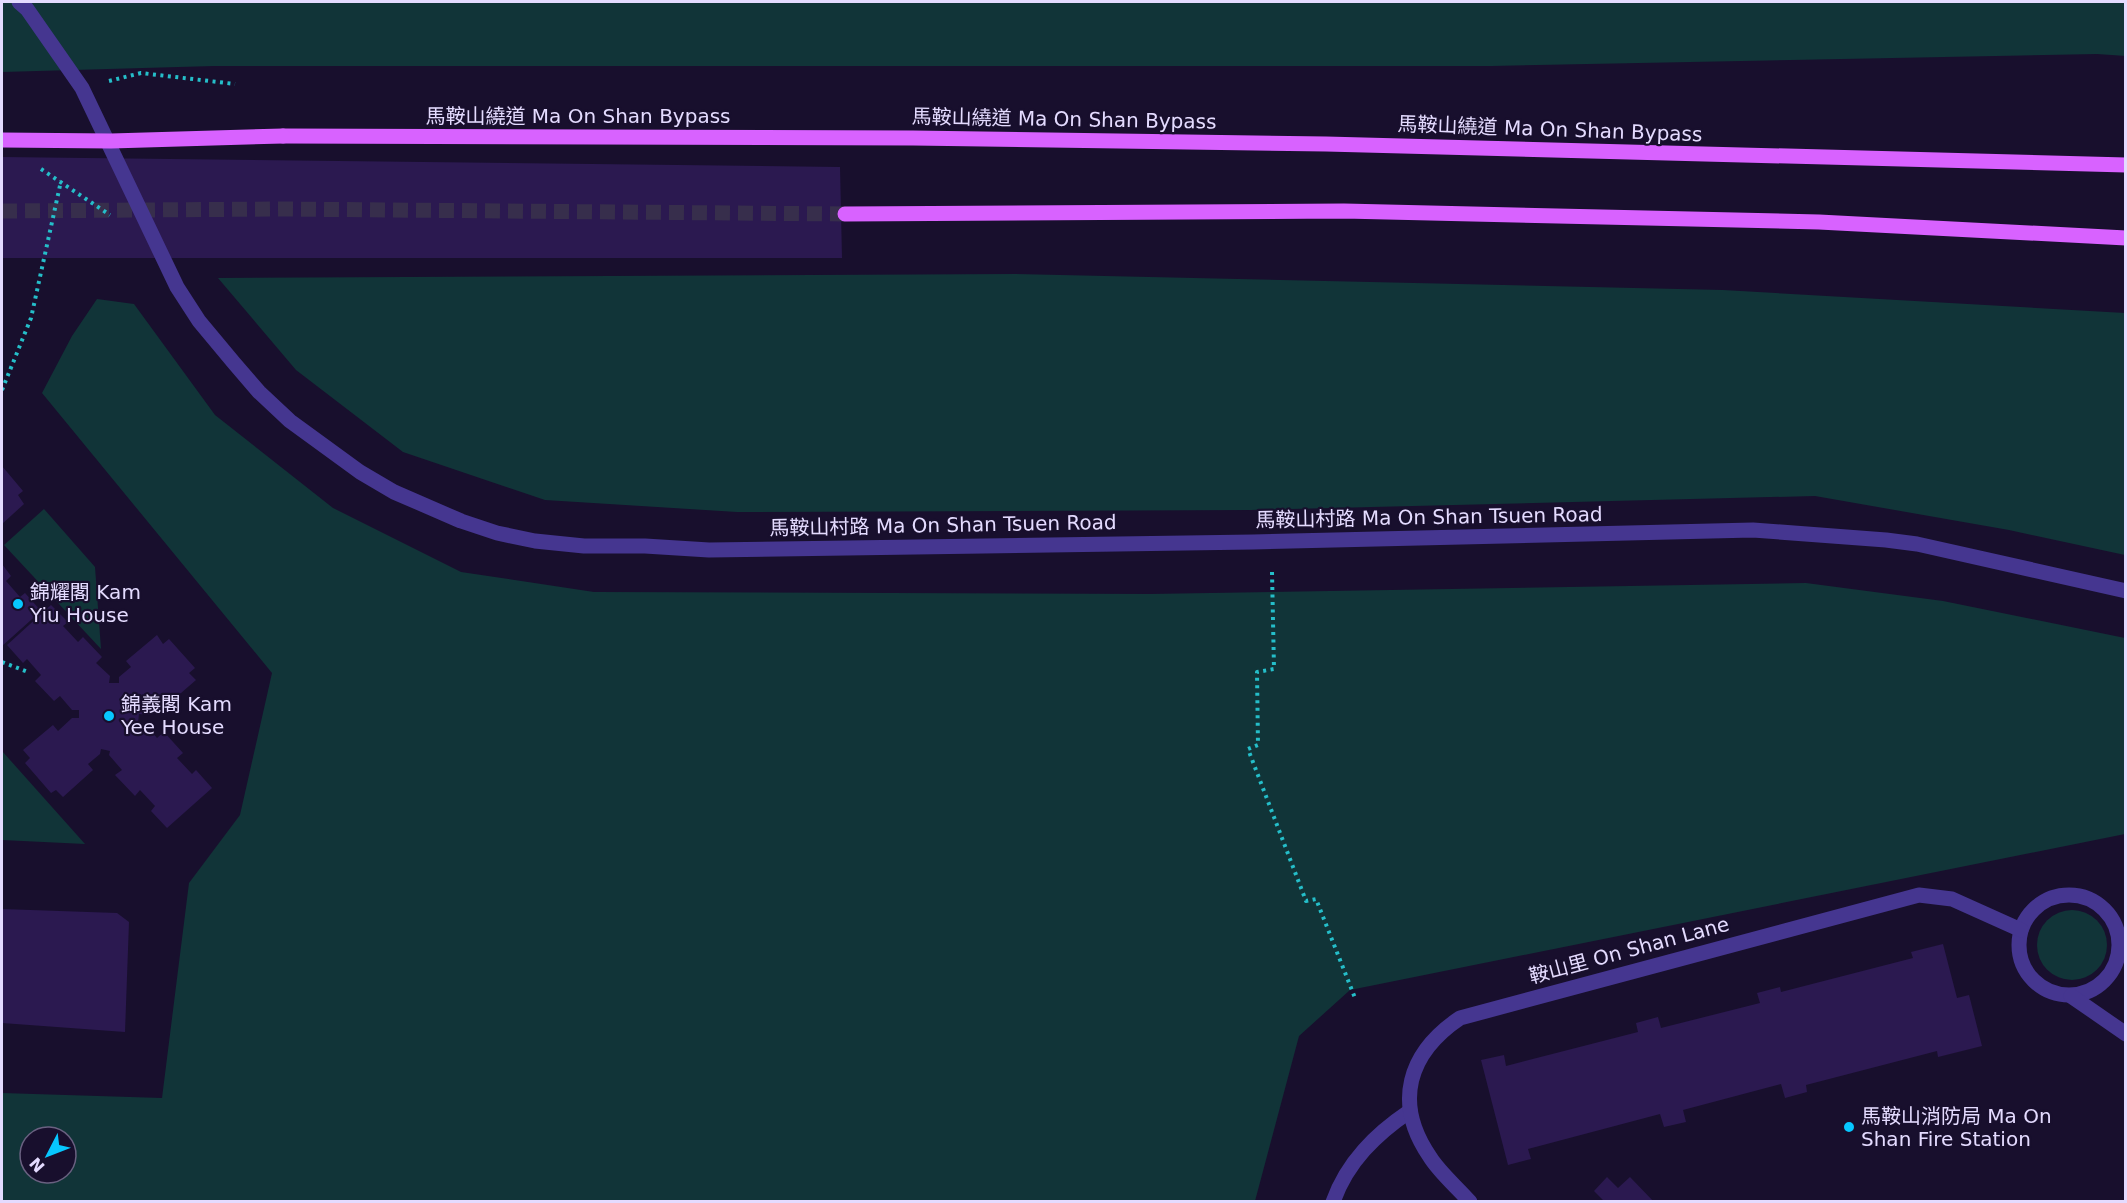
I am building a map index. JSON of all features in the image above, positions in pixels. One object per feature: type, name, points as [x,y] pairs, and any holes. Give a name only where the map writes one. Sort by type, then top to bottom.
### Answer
[{"type":"main road","name":"馬鞍山繞道 Ma On Shan Bypass","points":[[2,140],[111,141],[284,136],[913,138],[1326,144],[2126,165]]},
{"type":"main road","points":[[845,214],[1344,211],[1819,222],[2126,238]]},
{"type":"street","name":"馬鞍山村路 Ma On Shan Tsuen Road","points":[[19,2],[27,9],[82,87],[177,287],[199,321],[259,392],[290,421],[360,472],[427,508],[497,533],[535,541],[584,546],[645,546],[709,550],[1253,542],[1753,530],[1917,544],[2126,591]]},
{"type":"street","name":"鞍山里 On Shan Lane","points":[[1470,1202],[1431,1158],[1417,1136],[1410,1110],[1410,1088],[1416,1066],[1426,1046],[1442,1030],[1460,1018],[1918,895],[1952,899],[2021,930]]},
{"type":"street","points":[[2076,895],[2092,900],[2121,923],[2118,958],[2112,973],[2101,985],[2087,993],[2071,996],[2055,994],[2041,987],[2029,976],[2022,962],[2019,946],[2021,930],[2029,914],[2042,902],[2058,896],[2076,895]]},
{"type":"street","points":[[2071,996],[2126,1034]]},
{"type":"street","points":[[1333,1202],[1350,1168],[1367,1145],[1410,1110]]},
{"type":"path","points":[[82,87],[141,74],[236,84]]},
{"type":"path","points":[[35,165],[95,203],[116,221]]},
{"type":"path","points":[[2,390],[31,318],[61,181]]},
{"type":"path","points":[[1272,572],[1274,669],[1257,672],[1258,745],[1248,749],[1306,901],[1316,899],[1354,998]]},
{"type":"path","points":[[2,662],[28,672]]},
{"type":"green space","points":[[2,2],[2125,2],[2126,56],[2097,54],[1491,66],[214,66],[2,72]]},
{"type":"green space","points":[[1013,274],[1723,290],[2125,313],[2125,555],[2009,530],[1815,496],[1250,510],[737,512],[545,500],[403,452],[296,370],[218,278]]},
{"type":"green space","points":[[97,299],[134,304],[215,415],[333,508],[461,572],[594,592],[1150,594],[1806,583],[1943,601],[2125,638],[2125,834],[1350,990],[1299,1036],[1255,1201],[2,1201],[2,1093],[162,1098],[189,883],[240,815],[272,673],[42,393],[72,336]]},
{"type":"green space","points":[[44,509],[95,567],[101,649],[4,545]]},
{"type":"green space","points":[[2,751],[85,844],[2,840]]},
{"type":"green space","points":[[2079,910],[2092,916],[2101,925],[2105,931],[2107,945],[2105,959],[2097,970],[2086,978],[2065,980],[2047,970],[2039,959],[2037,938],[2047,920],[2058,912]]},
{"type":"building","points":[[2,157],[840,167],[842,258],[2,258]]},
{"type":"building","points":[[2,466],[23,491],[18,495],[24,504],[2,524]]},
{"type":"building","name":"錦耀閣 Kam Yiu House","points":[[2,564],[11,576],[6,581],[20,597],[25,593],[41,611],[2,646]]},
{"type":"building","name":"錦義閣 Kam Yee House","points":[[51,605],[68,622],[63,626],[78,642],[83,637],[102,657],[96,663],[110,676],[109,683],[119,683],[119,677],[131,667],[126,661],[157,635],[163,644],[169,639],[195,668],[189,673],[196,680],[166,706],[163,702],[149,715],[139,714],[138,723],[145,724],[157,738],[164,732],[183,753],[177,758],[192,774],[196,770],[212,788],[167,828],[151,811],[155,806],[140,790],[135,796],[115,775],[122,770],[109,755],[110,751],[101,749],[100,754],[88,764],[93,770],[63,797],[56,790],[51,793],[25,763],[30,758],[23,750],[53,725],[58,731],[72,718],[79,718],[79,710],[72,710],[60,696],[54,701],[35,681],[41,675],[27,659],[23,663],[7,645]]},
{"type":"building","points":[[2,909],[117,913],[129,922],[125,1032],[2,1023]]},
{"type":"building","points":[[1943,944],[1957,998],[1969,995],[1982,1046],[1938,1057],[1937,1051],[1806,1085],[1807,1092],[1785,1098],[1781,1084],[1683,1110],[1686,1122],[1664,1127],[1660,1114],[1528,1149],[1531,1159],[1508,1165],[1481,1060],[1504,1055],[1506,1066],[1638,1032],[1636,1023],[1658,1017],[1661,1028],[1760,1003],[1757,993],[1780,987],[1781,992],[1913,958],[1911,952]]},
{"type":"building","points":[[1607,1177],[1618,1188],[1630,1177],[1654,1202],[1605,1202],[1594,1191]]},
{"type":"tunnel","points":[[2,211],[279,209],[845,214]]},
{"type":"place","name":"錦耀閣 Kam Yiu House","points":[[18,604]]},
{"type":"place","name":"錦義閣 Kam Yee House","points":[[109,716]]},
{"type":"place","name":"馬鞍山消防局 Ma On Shan Fire Station","points":[[1849,1127]]}]
